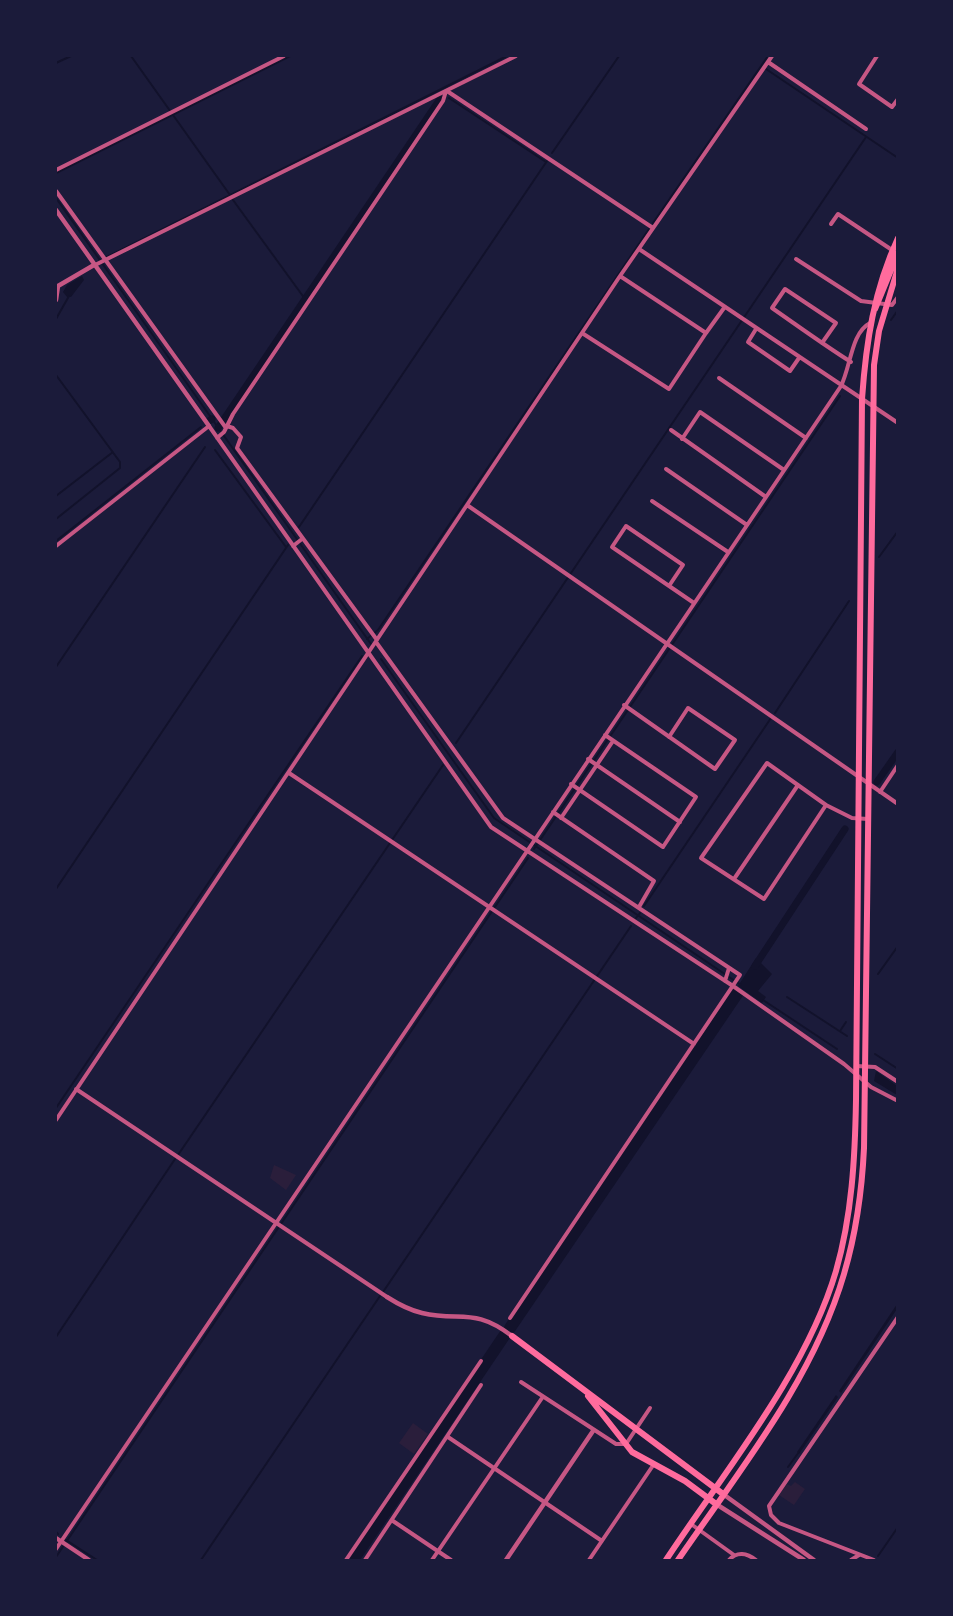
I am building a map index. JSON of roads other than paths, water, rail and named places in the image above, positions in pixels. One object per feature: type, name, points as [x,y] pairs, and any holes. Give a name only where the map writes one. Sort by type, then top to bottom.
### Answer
[{"type":"highway","points":[[678,1560],[799,1378],[819,1340],[838,1294],[850,1252],[861,1196],[865,1081],[873,406],[880,303],[896,252],[897,238]]},
{"type":"highway","points":[[666,1560],[793,1369],[812,1335],[830,1290],[847,1224],[855,1150],[862,399],[870,323],[873,312],[880,303],[897,268]]},
{"type":"highway","points":[[512,1336],[723,1494]]},
{"type":"highway","points":[[581,1388],[606,1415],[632,1452],[685,1481],[716,1504]]},
{"type":"street","points":[[56,170],[284,56]]},
{"type":"street","points":[[58,286],[516,56]]},
{"type":"street","points":[[56,1120],[620,276],[772,56]]},
{"type":"street","points":[[878,56],[859,84],[892,107],[897,99]]},
{"type":"street","points":[[768,62],[866,129]]},
{"type":"street","points":[[446,91],[653,228]]},
{"type":"street","points":[[218,437],[443,101],[446,91]]},
{"type":"street","points":[[56,191],[100,263],[210,426],[488,823],[725,980],[855,1074],[897,1101]]},
{"type":"street","points":[[56,210],[100,263],[224,426],[233,428],[241,437],[237,448],[503,818],[639,907],[739,977],[510,1318]]},
{"type":"street","points":[[831,224],[838,214],[896,252]]},
{"type":"street","points":[[639,249],[897,423]]},
{"type":"street","points":[[796,259],[861,301],[892,304],[897,297]]},
{"type":"street","points":[[620,276],[706,333]]},
{"type":"street","points":[[56,278],[58,286],[56,300]]},
{"type":"street","points":[[822,344],[836,323],[785,289],[772,308],[822,344],[851,362]]},
{"type":"street","points":[[582,333],[669,389],[724,308]]},
{"type":"street","points":[[56,1549],[492,908],[528,848],[557,815],[609,738],[627,707],[670,645],[694,603],[841,386],[851,362],[858,333],[870,323]]},
{"type":"street","points":[[756,329],[748,342],[790,371],[799,358]]},
{"type":"street","points":[[719,378],[806,438]]},
{"type":"street","points":[[682,439],[700,412],[784,470]]},
{"type":"street","points":[[56,546],[210,426]]},
{"type":"street","points":[[671,430],[766,497]]},
{"type":"street","points":[[666,469],[747,525]]},
{"type":"street","points":[[652,501],[728,552]]},
{"type":"street","points":[[467,505],[897,804]]},
{"type":"street","points":[[669,586],[683,565],[626,526],[612,547],[669,586],[694,603]]},
{"type":"street","points":[[294,545],[301,539]]},
{"type":"street","points":[[627,707],[715,769],[735,740],[688,708],[669,736]]},
{"type":"street","points":[[557,815],[609,738]]},
{"type":"street","points":[[576,787],[663,847],[680,822],[696,797],[609,738]]},
{"type":"street","points":[[592,762],[680,822]]},
{"type":"street","points":[[826,805],[764,899],[701,858],[767,763],[826,805],[858,819],[868,819]]},
{"type":"street","points":[[880,792],[897,765]]},
{"type":"street","points":[[289,772],[694,1044]]},
{"type":"street","points":[[734,879],[798,785]]},
{"type":"street","points":[[557,815],[654,881],[639,907]]},
{"type":"street","points":[[725,980],[729,969]]},
{"type":"street","points":[[855,1066],[875,1067],[897,1082]]},
{"type":"street","points":[[76,1089],[387,1297],[422,1313],[477,1318],[500,1327],[512,1336]]},
{"type":"street","points":[[874,1560],[776,1521],[769,1506],[897,1317]]},
{"type":"street","points":[[346,1560],[481,1361]]},
{"type":"street","points":[[521,1382],[542,1398],[616,1444],[626,1444],[650,1408]]},
{"type":"street","points":[[365,1560],[481,1385]]},
{"type":"street","points":[[432,1560],[542,1398]]},
{"type":"street","points":[[506,1560],[593,1431]]},
{"type":"street","points":[[448,1437],[602,1540]]},
{"type":"street","points":[[589,1560],[654,1464]]},
{"type":"street","points":[[723,1494],[814,1560]]},
{"type":"street","points":[[716,1504],[804,1560]]},
{"type":"street","points":[[393,1521],[451,1560]]},
{"type":"street","points":[[690,1524],[734,1555],[747,1554],[756,1560]]},
{"type":"street","points":[[61,1542],[89,1560]]},
{"type":"street","points":[[851,1560],[860,1554]]},
{"type":"street","points":[[729,1560],[734,1555]]},
{"type":"waterway","points":[[56,63],[71,56]]},
{"type":"waterway","points":[[131,56],[230,195]]},
{"type":"waterway","points":[[56,173],[290,56]]},
{"type":"waterway","points":[[105,258],[507,56]]},
{"type":"waterway","points":[[552,153],[619,56]]},
{"type":"waterway","points":[[653,223],[768,56]]},
{"type":"waterway","points":[[766,69],[898,158]]},
{"type":"waterway","points":[[449,98],[546,162]]},
{"type":"waterway","points":[[218,428],[440,99]]},
{"type":"waterway","points":[[456,743],[866,137]]},
{"type":"waterway","points":[[299,527],[547,161]]},
{"type":"waterway","points":[[56,198],[371,644]]},
{"type":"waterway","points":[[233,200],[305,299]]},
{"type":"waterway","points":[[367,639],[378,630],[649,229]]},
{"type":"waterway","points":[[56,319],[69,296]]},
{"type":"waterway","points":[[891,320],[898,310]]},
{"type":"waterway","points":[[56,375],[120,462],[120,468],[56,519]]},
{"type":"waterway","points":[[534,849],[840,396]]},
{"type":"waterway","points":[[56,541],[201,427]]},
{"type":"waterway","points":[[56,667],[205,447]]},
{"type":"waterway","points":[[215,450],[286,547]]},
{"type":"waterway","points":[[56,496],[113,452]]},
{"type":"waterway","points":[[879,557],[898,531]]},
{"type":"waterway","points":[[56,889],[288,545]]},
{"type":"waterway","points":[[775,713],[849,601]]},
{"type":"waterway","points":[[56,1108],[362,656]]},
{"type":"waterway","points":[[381,659],[494,818],[741,985]]},
{"type":"waterway","points":[[644,906],[771,718]]},
{"type":"waterway","points":[[877,782],[898,752]]},
{"type":"waterway","points":[[178,1155],[443,765]]},
{"type":"waterway","points":[[755,966],[845,829]]},
{"type":"waterway","points":[[56,1557],[528,858]]},
{"type":"waterway","points":[[636,918],[640,913]]},
{"type":"waterway","points":[[383,1292],[631,926]]},
{"type":"waterway","points":[[878,974],[898,946]]},
{"type":"waterway","points":[[510,1328],[737,994]]},
{"type":"waterway","points":[[731,1001],[739,997]]},
{"type":"waterway","points":[[787,997],[847,1036]]},
{"type":"waterway","points":[[763,1000],[837,1049]]},
{"type":"waterway","points":[[840,1031],[846,1022]]},
{"type":"waterway","points":[[875,1054],[898,1069]]},
{"type":"waterway","points":[[56,1337],[175,1159]]},
{"type":"waterway","points":[[201,1560],[380,1296]]},
{"type":"waterway","points":[[353,1560],[504,1336]]},
{"type":"waterway","points":[[788,1467],[799,1452]]},
{"type":"waterway","points":[[878,1556],[898,1527]]},
{"type":"waterway","points":[[66,1540],[97,1560]]}]
